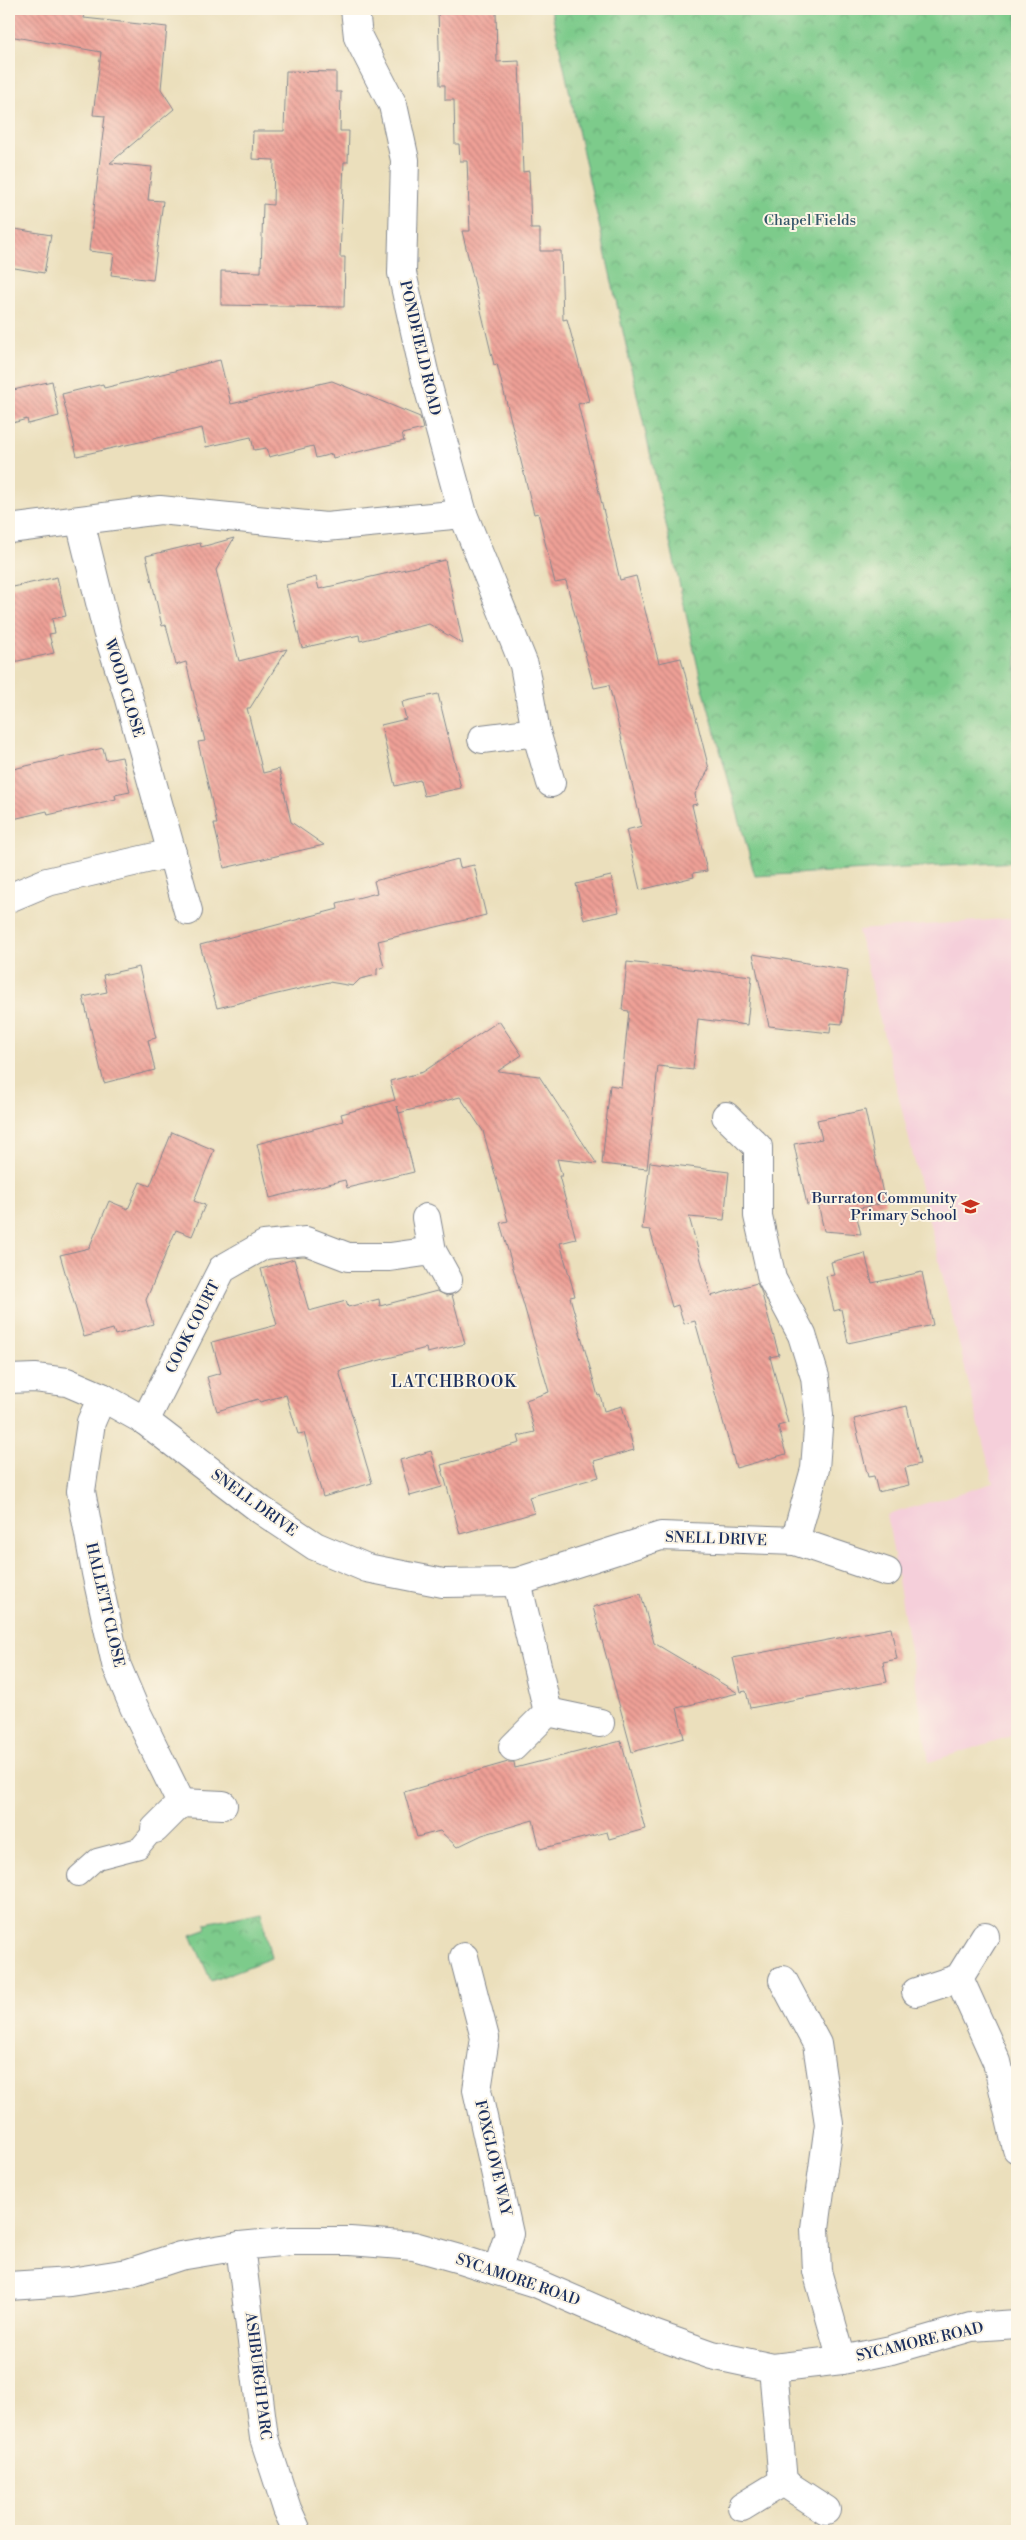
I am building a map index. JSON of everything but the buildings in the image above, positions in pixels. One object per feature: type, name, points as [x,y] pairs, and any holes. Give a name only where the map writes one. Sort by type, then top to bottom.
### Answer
[{"type":"street","name":"PONDFIELD ROAD","points":[[355,9],[358,37],[393,105],[405,160],[402,273],[424,372],[463,514],[524,665],[536,732],[551,783]]},
{"type":"street","points":[[9,529],[160,510],[226,515],[326,527],[463,514]]},
{"type":"street","name":"WOOD CLOSE","points":[[80,521],[106,631],[127,692],[188,910]]},
{"type":"street","points":[[482,739],[536,732]]},
{"type":"street","points":[[9,898],[47,882],[172,853]]},
{"type":"street","points":[[726,1116],[758,1147],[758,1216],[772,1279],[802,1335],[815,1377],[819,1415],[815,1469],[795,1542]]},
{"type":"street","points":[[426,1218],[432,1252],[448,1280]]},
{"type":"street","name":"COOK COURT","points":[[145,1421],[222,1269],[264,1245],[306,1241],[348,1257],[390,1257],[432,1252]]},
{"type":"street","name":"SNELL DRIVE","points":[[9,1378],[35,1378],[67,1382],[102,1397],[145,1421],[261,1510],[315,1546],[367,1568],[443,1584],[517,1582],[661,1536],[795,1542],[887,1572]]},
{"type":"street","name":"HALLETT CLOSE","points":[[102,1397],[91,1422],[82,1490],[96,1573],[116,1664],[134,1707],[181,1802]]},
{"type":"street","points":[[517,1582],[548,1712]]},
{"type":"street","points":[[548,1712],[600,1723]]},
{"type":"street","points":[[513,1747],[548,1712]]},
{"type":"street","points":[[155,1829],[181,1802],[223,1805]]},
{"type":"street","points":[[916,1992],[959,1978],[985,1936]]},
{"type":"street","name":"FOXGLOVE WAY","points":[[464,1957],[485,2038],[477,2090],[509,2234],[496,2271]]},
{"type":"street","points":[[959,1978],[998,2062],[1017,2148]]},
{"type":"street","points":[[783,1980],[817,2044],[829,2124],[815,2228],[817,2271],[842,2360]]},
{"type":"street","name":"SYCAMORE ROAD","points":[[9,2286],[70,2282],[128,2273],[180,2256],[240,2246],[290,2241],[350,2241],[414,2246],[538,2284],[653,2334],[695,2349],[773,2368],[842,2360],[891,2350],[971,2327],[1017,2324]]},
{"type":"street","name":"ASHBURGH PARC","points":[[240,2246],[264,2438],[296,2531]]},
{"type":"street","points":[[773,2368],[783,2482]]},
{"type":"street","points":[[742,2507],[783,2482]]},
{"type":"street","points":[[783,2482],[826,2510]]},
{"type":"lane","points":[[78,1876],[97,1859],[139,1848],[155,1829]]},
{"type":"shaded area","name":"Burraton Community Primary School","points":[[1017,918],[1017,1734],[929,1762],[887,1515],[993,1483],[858,930]]},
{"type":"green space","name":"Chapel Fields","points":[[551,9],[1017,9],[1017,862],[755,876],[701,681]]},
{"type":"green space","points":[[261,1911],[271,1958],[211,1981],[191,1935],[205,1930],[206,1923]]},
{"type":"place","name":"Burraton Community Primary School","points":[[971,1207]]},
{"type":"district","name":"LATCHBROOK","points":[[454,1382]]}]
